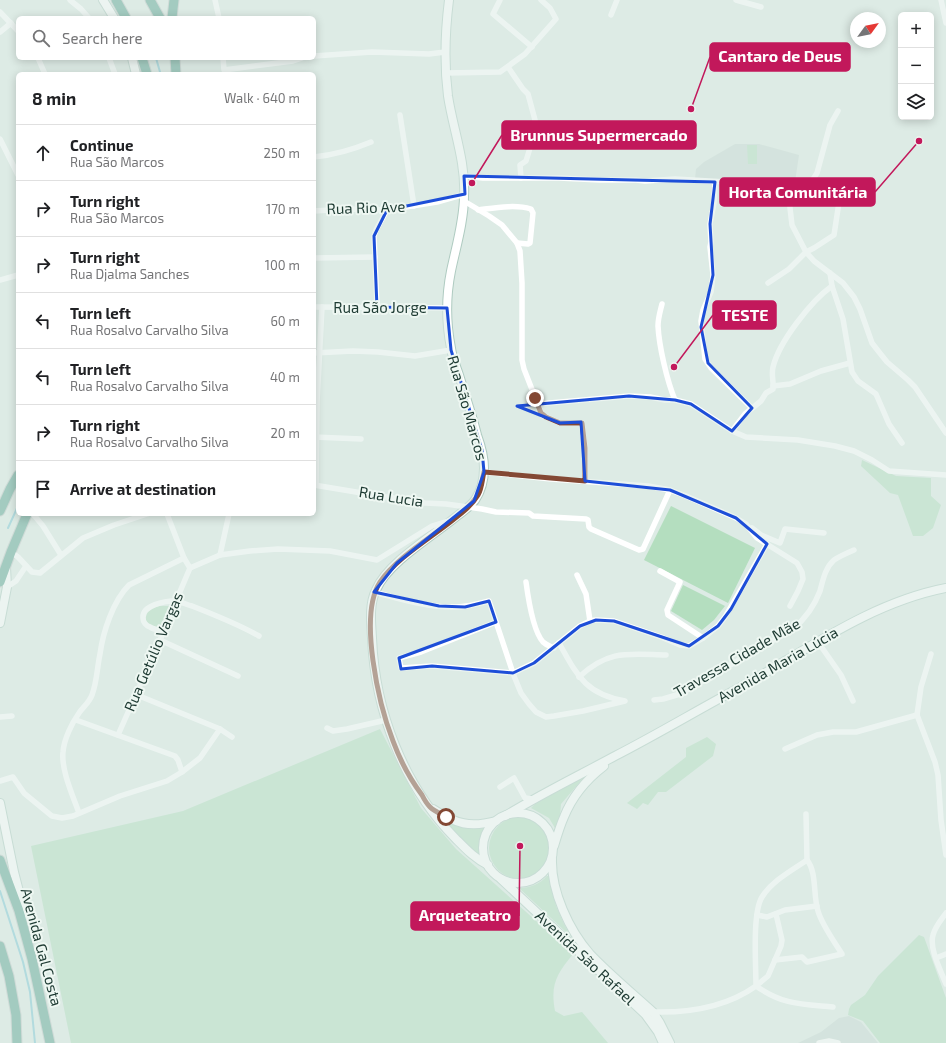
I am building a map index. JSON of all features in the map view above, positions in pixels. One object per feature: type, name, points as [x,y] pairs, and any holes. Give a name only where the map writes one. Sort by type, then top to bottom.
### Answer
[{"type":"main road","points":[[103,0],[113,16]]},
{"type":"main road","points":[[116,0],[125,16]]},
{"type":"main road","points":[[150,0],[159,16]]},
{"type":"main road","points":[[172,16],[174,0]]},
{"type":"main road","name":"Rua São Marcos","points":[[448,0],[445,27],[446,73],[448,95],[464,176],[464,198],[455,257],[451,271],[447,308],[451,350],[482,450],[484,472],[478,494],[468,507],[397,563],[386,574],[374,592],[371,617],[373,662],[386,720],[394,743],[410,776],[442,824],[478,859],[488,865]]},
{"type":"main road","points":[[132,60],[136,72]]},
{"type":"main road","points":[[143,60],[146,72]]},
{"type":"main road","points":[[175,60],[176,72]]},
{"type":"main road","points":[[0,511],[16,478]]},
{"type":"main road","points":[[0,623],[6,564],[26,516]]},
{"type":"main road","name":"Avenida Maria Lúcia","points":[[505,816],[533,799],[615,756],[858,620],[893,603],[922,593],[946,588]]},
{"type":"main road","name":"Avenida Maria Lúcia","points":[[553,848],[564,816],[571,802],[595,772],[615,756]]},
{"type":"main road","points":[[0,803],[22,903],[23,926]]},
{"type":"main road","name":"Rua São Marcos","points":[[431,808],[454,821],[464,824],[484,824],[496,821]]},
{"type":"main road","points":[[520,813],[535,817],[549,830],[553,848],[552,859],[542,874],[535,879],[518,883],[509,882],[493,873],[484,857],[483,849],[484,840],[489,829],[496,821],[505,816],[520,813]]},
{"type":"main road","name":"Avenida São Rafael","points":[[552,859],[556,894],[572,928],[589,953],[652,1012],[660,1023],[670,1043]]},
{"type":"main road","name":"Avenida Gal Costa","points":[[0,860],[19,911],[47,1021],[50,1043]]},
{"type":"main road","name":"Avenida São Rafael","points":[[501,878],[645,1014],[658,1032],[663,1043]]},
{"type":"main road","points":[[0,946],[9,976],[16,1015],[17,1043]]},
{"type":"street","points":[[70,0],[87,16]]},
{"type":"street","points":[[215,0],[219,16]]},
{"type":"street","points":[[500,0],[493,14],[532,47]]},
{"type":"street","points":[[446,73],[500,72],[508,67],[532,47],[556,19],[550,8],[541,0]]},
{"type":"street","points":[[611,15],[618,0]]},
{"type":"street","points":[[736,0],[761,7]]},
{"type":"street","points":[[941,0],[946,23]]},
{"type":"street","points":[[0,12],[16,29]]},
{"type":"street","points":[[0,32],[11,23]]},
{"type":"street","points":[[316,56],[372,52],[429,54],[445,52]]},
{"type":"street","points":[[39,60],[44,72]]},
{"type":"street","points":[[110,60],[114,72]]},
{"type":"street","points":[[223,60],[224,70],[296,60]]},
{"type":"street","points":[[508,67],[528,94],[535,120],[533,141],[526,161],[520,165],[521,178]]},
{"type":"street","points":[[810,184],[818,169],[830,125],[838,110]]},
{"type":"street","points":[[400,115],[414,206]]},
{"type":"street","points":[[0,139],[16,171]]},
{"type":"street","points":[[316,157],[336,154],[355,149],[371,142]]},
{"type":"street","points":[[464,176],[483,178],[646,181],[674,179],[715,182],[790,184],[837,183],[840,185],[841,189],[834,235],[806,252],[789,269],[768,283]]},
{"type":"street","points":[[715,182],[714,203],[710,224],[710,247],[713,276],[711,292],[703,310],[701,321],[704,354],[705,359],[711,368],[752,408]]},
{"type":"street","points":[[790,184],[792,225],[806,252],[830,274],[843,283],[854,297],[867,325],[872,343],[887,362],[915,388],[946,433]]},
{"type":"street","points":[[464,198],[478,210],[502,225],[518,242],[522,283],[522,360],[524,369],[542,415],[560,423],[582,423],[586,455],[585,481]]},
{"type":"street","name":"Rua Rio Ave","points":[[316,210],[387,210],[464,198]]},
{"type":"street","points":[[478,210],[498,207],[518,207],[531,209],[533,213],[530,243],[518,242]]},
{"type":"street","points":[[377,307],[374,236],[387,210]]},
{"type":"street","points":[[316,258],[375,257]]},
{"type":"street","points":[[830,274],[832,286],[843,319],[849,346],[850,363],[855,377],[876,394],[890,424],[902,442]]},
{"type":"street","points":[[0,280],[16,276]]},
{"type":"street","points":[[773,386],[773,368],[780,350],[801,318],[817,299],[832,286]]},
{"type":"street","points":[[662,304],[658,317],[659,337],[675,400]]},
{"type":"street","name":"Rua São Jorge","points":[[316,307],[447,308]]},
{"type":"street","points":[[316,377],[322,307]]},
{"type":"street","points":[[317,353],[353,351],[415,356],[451,350]]},
{"type":"street","points":[[732,431],[752,408],[761,401],[766,393],[773,388],[773,386],[796,382],[829,369],[850,363]]},
{"type":"street","points":[[538,404],[628,396],[675,400],[691,404],[732,431],[746,437],[798,440],[835,446],[872,460],[889,471],[946,475]]},
{"type":"street","points":[[316,437],[361,438]]},
{"type":"street","points":[[484,472],[648,486],[670,490],[736,518],[761,535],[780,543],[785,529],[824,533]]},
{"type":"street","name":"Rua Lucia","points":[[316,485],[380,496],[496,512],[529,513],[533,516],[586,519],[588,520],[588,526],[590,529],[639,550],[641,550],[670,490]]},
{"type":"street","points":[[35,516],[43,526],[61,555]]},
{"type":"street","points":[[11,552],[18,557],[32,572],[40,573],[83,538],[141,516]]},
{"type":"street","points":[[168,516],[184,558],[190,568],[220,555],[250,551],[330,551],[377,560],[432,526],[452,520]]},
{"type":"street","points":[[220,555],[229,516]]},
{"type":"street","points":[[746,524],[754,535],[797,563],[802,572],[803,579],[790,606]]},
{"type":"street","points":[[496,622],[421,652],[399,658],[402,669],[432,666],[513,672],[534,662],[554,648],[580,626],[590,621],[614,621],[684,646],[693,644],[718,626],[728,613],[767,544]]},
{"type":"street","name":"Travessa Cidade Mãe","points":[[654,700],[680,694],[792,629],[802,621],[815,603],[828,567],[840,556],[854,550]]},
{"type":"street","points":[[79,813],[63,761],[63,751],[65,741],[80,712],[91,696],[98,671],[102,640],[113,608],[129,585],[184,558]]},
{"type":"street","points":[[4,584],[16,582],[26,566]]},
{"type":"street","name":"Rua Getúlio Vargas","points":[[118,735],[137,695],[190,568]]},
{"type":"street","points":[[660,571],[680,583],[667,610],[668,615],[703,638]]},
{"type":"street","points":[[577,575],[586,594],[590,621]]},
{"type":"street","points":[[526,582],[537,631],[543,642],[554,648]]},
{"type":"street","points":[[374,592],[417,603],[439,606],[465,607],[489,601],[521,693],[536,712],[546,717],[583,711],[625,701],[602,695],[591,689],[579,677],[559,643]]},
{"type":"street","points":[[164,631],[147,626],[142,617],[150,606],[157,603],[176,600],[240,625],[259,636]]},
{"type":"street","points":[[160,640],[238,676]]},
{"type":"street","points":[[818,642],[841,675],[853,701]]},
{"type":"street","points":[[579,677],[596,663],[620,654],[633,653],[666,655]]},
{"type":"street","points":[[932,654],[921,687],[917,715],[938,775],[941,820],[946,855]]},
{"type":"street","points":[[137,695],[220,729],[232,737]]},
{"type":"street","points":[[786,749],[817,736],[833,732],[856,732],[917,715]]},
{"type":"street","points":[[0,717],[12,716]]},
{"type":"street","points":[[76,720],[175,756],[182,772]]},
{"type":"street","points":[[327,728],[332,732],[386,720]]},
{"type":"street","points":[[0,781],[13,777],[24,793],[52,816],[62,818],[79,813],[120,796],[167,781],[200,758],[220,729]]},
{"type":"street","points":[[500,787],[514,778],[525,798],[533,799]]},
{"type":"street","points":[[775,960],[802,957],[809,962],[842,954],[821,919],[817,906],[808,862],[806,814]]},
{"type":"street","points":[[756,986],[755,936],[757,914],[761,899],[770,886],[808,862]]},
{"type":"street","points":[[757,914],[767,917],[785,910],[817,906]]},
{"type":"street","points":[[946,913],[933,934],[932,947],[946,984]]},
{"type":"street","points":[[652,1012],[673,1013],[707,1008],[726,1003],[756,986],[768,976],[782,946],[776,914]]},
{"type":"street","points":[[936,958],[946,954]]},
{"type":"street","points":[[756,986],[766,994],[785,1002],[833,1007]]},
{"type":"street","points":[[819,1043],[829,1041],[838,1043]]},
{"type":"highlighted area","points":[[464,176],[715,182],[710,224],[713,275],[701,327],[708,363],[752,408],[732,431],[691,404],[675,400],[629,396],[517,406],[560,423],[581,422],[585,481],[670,490],[736,518],[767,544],[731,609],[718,626],[689,646],[614,621],[596,620],[580,626],[534,663],[513,673],[432,666],[401,669],[399,658],[496,622],[489,601],[465,607],[439,606],[374,592],[397,563],[474,501],[484,472],[482,450],[451,350],[447,308],[377,307],[374,236],[387,210],[465,194]]},
{"type":"shaded area","points":[[735,144],[759,144],[799,155],[795,182],[695,179],[696,169],[704,162]]},
{"type":"shaded area","points":[[849,1016],[861,1022],[878,1043],[798,1043],[821,1032],[839,1018]]},
{"type":"green space","points":[[747,145],[757,145],[757,164],[748,164]]},
{"type":"green space","points":[[862,460],[896,476],[931,478],[931,496],[941,505],[933,528],[923,536],[913,536],[898,495],[890,493],[861,466]]},
{"type":"green space","points":[[671,506],[755,548],[728,603],[644,560]]},
{"type":"green space","points":[[683,585],[725,606],[714,620],[702,630],[671,611]]},
{"type":"green space","points":[[159,606],[169,606],[162,625],[157,627],[146,621],[146,615],[151,609]]},
{"type":"green space","points":[[380,729],[421,808],[456,849],[573,954],[559,974],[554,986],[553,994],[555,1011],[564,1016],[582,1012],[608,1043],[71,1043],[31,846],[183,811]]},
{"type":"green space","points":[[707,737],[716,744],[713,756],[666,792],[658,792],[648,805],[643,803],[637,809],[627,803],[686,757],[686,748]]},
{"type":"green space","points":[[585,776],[561,804],[560,816],[555,828],[549,818],[531,808],[540,799]]},
{"type":"green space","points":[[520,817],[537,822],[542,826],[546,831],[551,848],[546,865],[542,870],[537,874],[520,879],[503,874],[498,870],[494,865],[489,848],[494,831],[498,826],[503,822]]},
{"type":"green space","points":[[445,821],[487,826],[482,842],[483,859],[474,852]]},
{"type":"green space","points":[[549,876],[556,906],[568,931],[567,933],[519,888],[534,885]]},
{"type":"green space","points":[[919,935],[924,937],[946,998],[946,1043],[880,1043],[863,1021],[848,1015],[849,1009],[851,1005],[865,995],[878,976]]},
{"type":"waterway","points":[[157,60],[160,72]]},
{"type":"waterway","points":[[8,528],[16,510]]},
{"type":"waterway","points":[[0,891],[23,962],[30,992],[35,1043]]},
{"type":"place","name":"Cantaro de Deus","points":[[691,109]]},
{"type":"place","name":"Horta Comunitária","points":[[919,141]]},
{"type":"place","name":"Brunnus Supermercado","points":[[472,183]]},
{"type":"place","name":"TESTE","points":[[674,367]]},
{"type":"place","name":"Arqueteatro","points":[[520,846]]},
{"type":"route","points":[[446,817],[431,808],[410,776],[394,743],[386,720],[373,662],[371,617],[374,592],[386,574],[397,563],[474,501],[481,488],[484,472],[585,481],[586,463],[582,423],[560,423],[542,415],[535,398]]}]
